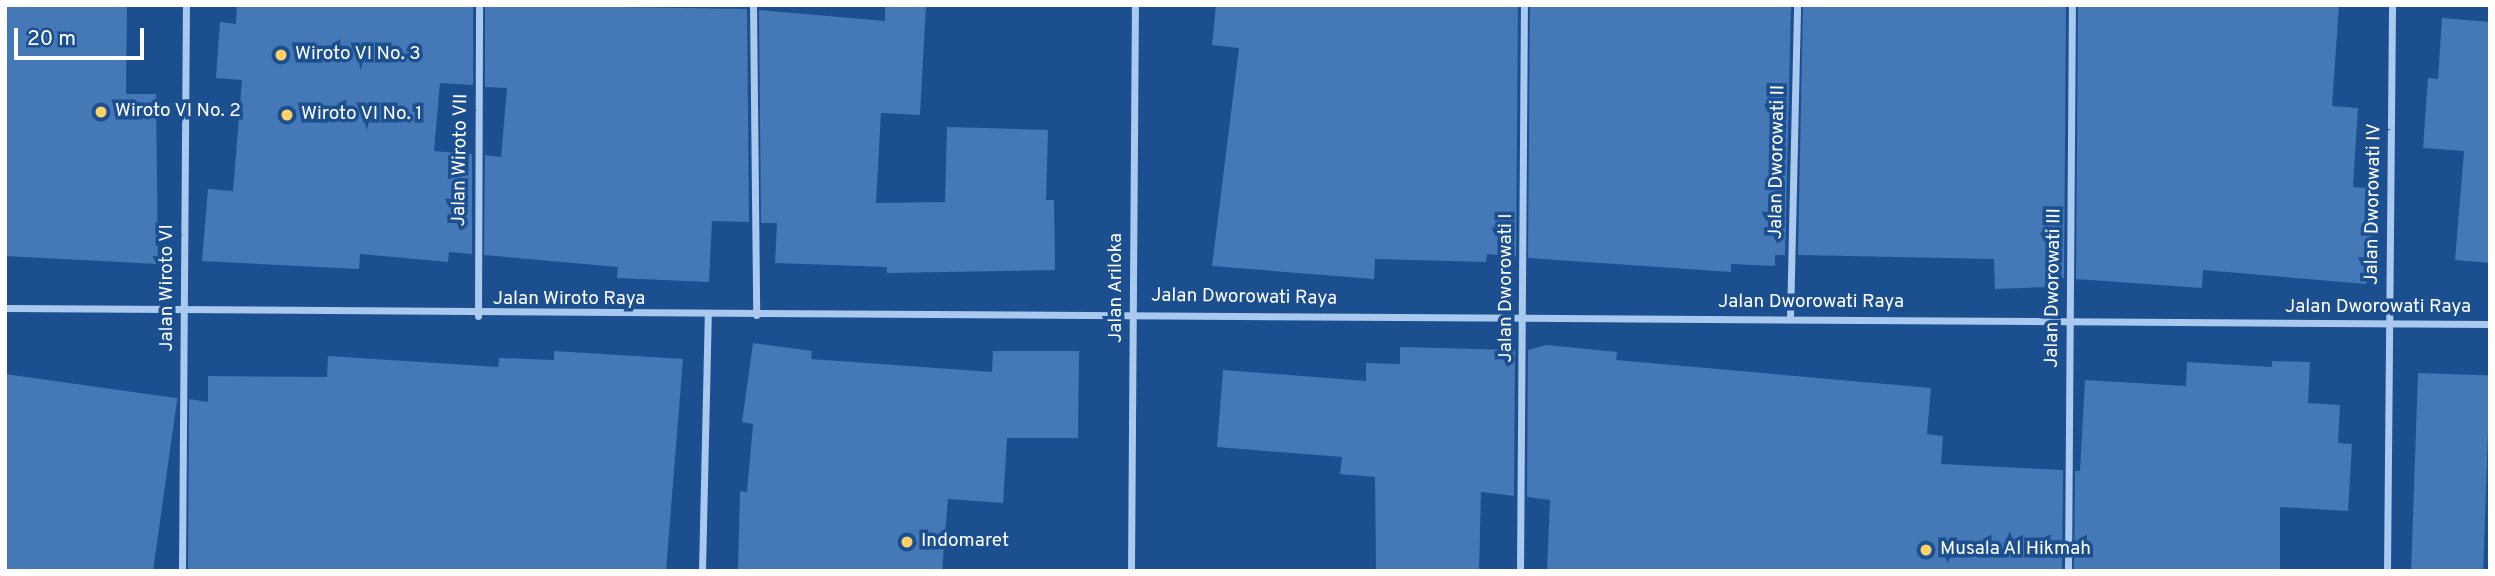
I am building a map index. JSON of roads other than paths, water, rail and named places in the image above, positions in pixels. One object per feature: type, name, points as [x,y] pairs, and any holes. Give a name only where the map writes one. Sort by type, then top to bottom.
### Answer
[{"type":"street","name":"Jalan Wiroto VI","points":[[182,571],[186,5]]},
{"type":"street","name":"Jalan Wiroto VII","points":[[478,316],[479,5]]},
{"type":"street","points":[[753,5],[756,315]]},
{"type":"street","name":"Jalan Ariloka","points":[[1130,571],[1135,5]]},
{"type":"street","name":"Jalan Dworowati I","points":[[1520,571],[1524,5]]},
{"type":"street","name":"Jalan Dworowati II","points":[[1790,319],[1797,5]]},
{"type":"street","name":"Jalan Dworowati III","points":[[2068,571],[2072,5]]},
{"type":"street","name":"Jalan Dworowati IV","points":[[2387,571],[2392,5]]},
{"type":"street","name":"Jalan Wiroto Raya","points":[[5,308],[183,314],[478,316],[1132,313]]},
{"type":"street","name":"Jalan Dworowati Raya","points":[[1132,313],[2490,324]]},
{"type":"street","points":[[702,571],[708,316]]},
{"type":"place","name":"Wiroto VI No. 3","points":[[281,55]]},
{"type":"place","name":"Wiroto VI No. 2","points":[[101,112]]},
{"type":"place","name":"Wiroto VI No. 1","points":[[287,115]]},
{"type":"place","name":"Indomaret","points":[[907,542]]},
{"type":"place","name":"Musala Al Hikmah","points":[[1926,550]]}]
